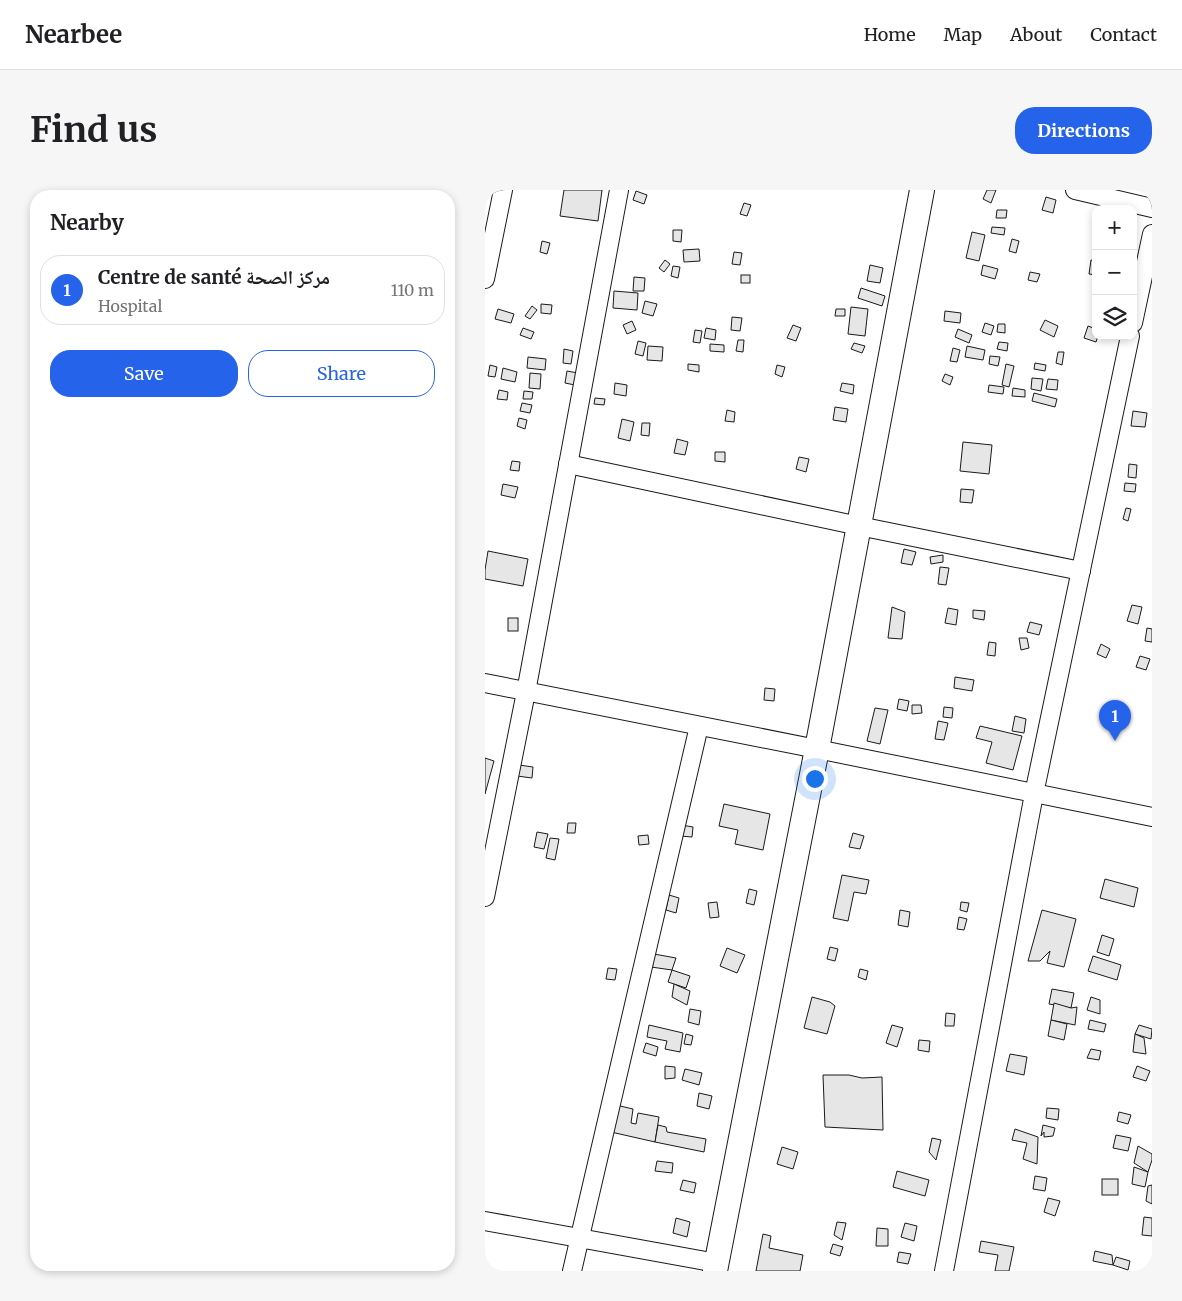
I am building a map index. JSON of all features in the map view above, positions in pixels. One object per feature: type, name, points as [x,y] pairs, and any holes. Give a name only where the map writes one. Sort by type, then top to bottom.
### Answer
[{"type":"street","points":[[485,279],[503,190]]},
{"type":"street","points":[[485,897],[526,692],[619,190]]},
{"type":"street","points":[[485,1221],[580,1237],[716,1267],[817,749],[922,190]]},
{"type":"street","points":[[1075,190],[1152,208]]},
{"type":"street","points":[[1137,304],[1152,234]]},
{"type":"street","points":[[944,1271],[1034,794],[1129,340]]},
{"type":"street","points":[[568,464],[1081,571]]},
{"type":"street","points":[[485,683],[1152,818]]},
{"type":"street","points":[[572,1271],[699,726]]},
{"type":"building","points":[[564,190],[602,190],[598,221],[560,216]]},
{"type":"building","points":[[987,190],[996,190],[991,203],[983,199]]},
{"type":"building","points":[[636,191],[647,195],[644,204],[633,200]]},
{"type":"building","points":[[1046,197],[1056,200],[1053,213],[1042,210]]},
{"type":"building","points":[[744,203],[751,205],[747,216],[740,214]]},
{"type":"building","points":[[997,210],[1007,210],[1006,218],[996,218]]},
{"type":"building","points":[[992,227],[1005,228],[1004,235],[991,233]]},
{"type":"building","points":[[673,230],[682,230],[681,242],[673,241]]},
{"type":"building","points":[[972,232],[985,235],[979,261],[966,258]]},
{"type":"building","points":[[1012,239],[1019,241],[1016,253],[1009,251]]},
{"type":"building","points":[[542,241],[550,243],[547,254],[540,252]]},
{"type":"building","points":[[699,249],[700,261],[684,262],[683,250]]},
{"type":"building","points":[[734,252],[742,253],[740,265],[732,264]]},
{"type":"building","points":[[665,260],[670,264],[664,272],[659,268]]},
{"type":"building","points":[[1091,260],[1092,274],[1089,274]]},
{"type":"building","points":[[870,265],[883,268],[880,283],[867,281]]},
{"type":"building","points":[[983,265],[998,269],[995,279],[981,275]]},
{"type":"building","points":[[673,266],[680,267],[678,278],[671,276]]},
{"type":"building","points":[[1030,272],[1040,274],[1037,282],[1028,280]]},
{"type":"building","points":[[741,275],[750,275],[750,283],[741,283]]},
{"type":"building","points":[[634,277],[645,278],[644,291],[633,291]]},
{"type":"building","points":[[861,288],[885,296],[882,306],[858,298]]},
{"type":"building","points":[[614,291],[638,293],[637,310],[613,308]]},
{"type":"building","points":[[645,301],[657,304],[653,316],[642,313]]},
{"type":"building","points":[[541,304],[552,305],[551,314],[541,313]]},
{"type":"building","points":[[532,306],[537,310],[530,319],[525,316]]},
{"type":"building","points":[[851,307],[868,309],[865,336],[848,334]]},
{"type":"building","points":[[498,309],[514,314],[511,323],[495,319]]},
{"type":"building","points":[[836,309],[845,309],[845,316],[835,316]]},
{"type":"building","points":[[945,311],[961,313],[960,323],[944,321]]},
{"type":"building","points":[[732,317],[742,318],[740,331],[731,330]]},
{"type":"building","points":[[1045,320],[1058,326],[1054,337],[1040,330]]},
{"type":"building","points":[[632,321],[636,330],[627,334],[623,325]]},
{"type":"building","points":[[985,323],[994,326],[991,335],[982,332]]},
{"type":"building","points":[[998,324],[1005,324],[1005,333],[997,332]]},
{"type":"building","points":[[793,325],[801,328],[796,341],[787,338]]},
{"type":"building","points":[[1088,326],[1092,328],[1092,340],[1097,340],[1096,342],[1084,338]]},
{"type":"building","points":[[523,328],[534,332],[531,339],[520,335]]},
{"type":"building","points":[[706,328],[716,330],[715,340],[704,338]]},
{"type":"building","points":[[958,329],[972,335],[969,343],[955,337]]},
{"type":"building","points":[[695,330],[702,331],[700,343],[693,342]]},
{"type":"building","points":[[738,340],[744,340],[743,352],[736,351]]},
{"type":"building","points":[[638,341],[646,343],[643,356],[635,354]]},
{"type":"building","points":[[999,342],[1008,343],[1007,351],[997,349]]},
{"type":"building","points":[[854,343],[865,346],[862,353],[851,349]]},
{"type":"building","points":[[710,344],[724,345],[724,352],[710,351]]},
{"type":"building","points":[[648,346],[663,347],[662,361],[647,360]]},
{"type":"building","points":[[967,346],[985,350],[983,360],[965,357]]},
{"type":"building","points":[[953,348],[960,350],[957,362],[950,361]]},
{"type":"building","points":[[564,349],[573,351],[571,364],[563,363]]},
{"type":"building","points":[[1058,352],[1064,352],[1062,365],[1056,363]]},
{"type":"building","points":[[990,356],[1000,357],[998,366],[989,364]]},
{"type":"building","points":[[528,357],[546,359],[545,370],[527,368]]},
{"type":"building","points":[[1035,363],[1046,365],[1045,371],[1034,369]]},
{"type":"building","points":[[688,364],[699,365],[699,372],[688,370]]},
{"type":"building","points":[[1006,364],[1014,366],[1009,387],[1002,385]]},
{"type":"building","points":[[490,365],[497,367],[495,377],[488,376]]},
{"type":"building","points":[[777,365],[785,367],[782,377],[775,374]]},
{"type":"building","points":[[503,368],[517,372],[515,382],[501,379]]},
{"type":"building","points":[[567,371],[578,373],[575,385],[565,383]]},
{"type":"building","points":[[530,373],[541,374],[540,389],[529,388]]},
{"type":"building","points":[[945,374],[953,377],[950,385],[942,381]]},
{"type":"building","points":[[1032,378],[1043,379],[1041,391],[1031,389]]},
{"type":"building","points":[[1048,379],[1058,380],[1057,390],[1046,389]]},
{"type":"building","points":[[615,383],[627,385],[626,396],[614,394]]},
{"type":"building","points":[[842,383],[854,385],[853,394],[840,391]]},
{"type":"building","points":[[989,385],[1004,387],[1003,394],[988,392]]},
{"type":"building","points":[[1013,388],[1025,390],[1025,397],[1012,396]]},
{"type":"building","points":[[499,390],[508,392],[507,400],[497,399]]},
{"type":"building","points":[[524,391],[533,392],[532,399],[523,399]]},
{"type":"building","points":[[1034,393],[1057,399],[1055,407],[1032,401]]},
{"type":"building","points":[[595,398],[605,399],[604,405],[594,404]]},
{"type":"building","points":[[522,403],[532,405],[530,413],[520,411]]},
{"type":"building","points":[[835,407],[848,409],[846,422],[833,420]]},
{"type":"building","points":[[727,410],[735,412],[734,422],[725,421]]},
{"type":"building","points":[[1133,411],[1147,413],[1145,427],[1131,426]]},
{"type":"building","points":[[519,418],[527,420],[525,429],[517,426]]},
{"type":"building","points":[[622,419],[634,422],[630,441],[618,438]]},
{"type":"building","points":[[642,423],[650,423],[649,436],[641,435]]},
{"type":"building","points":[[677,439],[688,442],[685,455],[674,453]]},
{"type":"building","points":[[963,442],[992,445],[989,474],[960,471]]},
{"type":"building","points":[[715,452],[725,452],[725,462],[715,461]]},
{"type":"building","points":[[799,457],[809,459],[806,472],[796,469]]},
{"type":"building","points":[[512,461],[520,462],[519,471],[510,470]]},
{"type":"building","points":[[1129,464],[1137,465],[1136,478],[1128,477]]},
{"type":"building","points":[[1125,483],[1136,484],[1135,492],[1124,491]]},
{"type":"building","points":[[503,484],[518,487],[515,498],[501,495]]},
{"type":"building","points":[[961,489],[974,490],[972,503],[960,502]]},
{"type":"building","points":[[1126,508],[1131,509],[1128,521],[1123,519]]},
{"type":"building","points":[[904,549],[916,552],[912,565],[901,563]]},
{"type":"building","points":[[488,551],[528,559],[523,586],[485,579]]},
{"type":"building","points":[[943,555],[943,562],[931,564],[930,557]]},
{"type":"building","points":[[940,567],[949,568],[946,585],[938,584]]},
{"type":"building","points":[[1132,605],[1142,607],[1138,624],[1127,621]]},
{"type":"building","points":[[892,607],[905,612],[902,639],[888,638]]},
{"type":"building","points":[[948,608],[958,610],[956,625],[945,623]]},
{"type":"building","points":[[973,610],[985,611],[984,620],[973,618]]},
{"type":"building","points":[[508,618],[518,618],[518,631],[508,631]]},
{"type":"building","points":[[1030,622],[1042,625],[1039,635],[1027,632]]},
{"type":"building","points":[[1147,628],[1152,629],[1152,642],[1145,641]]},
{"type":"building","points":[[1019,638],[1027,638],[1029,648],[1021,650]]},
{"type":"building","points":[[989,642],[996,643],[995,656],[987,655]]},
{"type":"building","points":[[1101,644],[1110,649],[1106,658],[1097,654]]},
{"type":"building","points":[[1140,656],[1150,659],[1146,670],[1136,667]]},
{"type":"building","points":[[955,677],[974,680],[972,691],[954,688]]},
{"type":"building","points":[[765,688],[775,689],[774,701],[764,700]]},
{"type":"building","points":[[899,699],[909,701],[907,711],[897,709]]},
{"type":"building","points":[[912,705],[921,705],[922,713],[912,714]]},
{"type":"building","points":[[944,707],[953,708],[952,718],[943,717]]},
{"type":"building","points":[[875,708],[888,710],[880,744],[867,741]]},
{"type":"building","points":[[1015,716],[1026,719],[1024,733],[1012,731]]},
{"type":"building","points":[[938,721],[948,723],[944,740],[935,739]]},
{"type":"building","points":[[980,726],[1022,736],[1013,770],[986,763],[992,742],[976,738]]},
{"type":"building","points":[[485,758],[494,761],[485,794]]},
{"type":"building","points":[[519,765],[533,767],[532,778],[517,776]]},
{"type":"building","points":[[724,804],[770,814],[763,850],[735,844],[738,830],[719,826]]},
{"type":"building","points":[[568,823],[576,823],[575,833],[567,833]]},
{"type":"building","points":[[681,825],[693,827],[692,837],[680,836]]},
{"type":"building","points":[[537,832],[548,834],[544,849],[534,847]]},
{"type":"building","points":[[853,833],[864,836],[860,849],[849,847]]},
{"type":"building","points":[[648,835],[649,844],[639,845],[638,836]]},
{"type":"building","points":[[550,838],[559,839],[555,860],[546,858]]},
{"type":"building","points":[[842,875],[869,880],[866,894],[854,892],[848,921],[833,918]]},
{"type":"building","points":[[1105,879],[1138,888],[1134,907],[1100,898]]},
{"type":"building","points":[[749,889],[757,891],[754,905],[746,903]]},
{"type":"building","points":[[669,895],[679,898],[676,913],[666,910]]},
{"type":"building","points":[[717,902],[719,917],[710,918],[708,903]]},
{"type":"building","points":[[961,902],[969,903],[967,912],[960,910]]},
{"type":"building","points":[[900,910],[910,912],[908,927],[898,925]]},
{"type":"building","points":[[1042,910],[1076,919],[1064,967],[1047,963],[1050,951],[1040,961],[1028,961]]},
{"type":"building","points":[[959,917],[967,919],[964,930],[957,929]]},
{"type":"building","points":[[1102,935],[1114,939],[1109,956],[1097,952]]},
{"type":"building","points":[[830,947],[838,949],[835,961],[827,959]]},
{"type":"building","points":[[727,948],[745,955],[737,973],[720,966]]},
{"type":"building","points":[[654,954],[676,958],[672,970],[651,967]]},
{"type":"building","points":[[1093,956],[1121,965],[1117,980],[1088,971]]},
{"type":"building","points":[[608,968],[617,969],[615,980],[606,979]]},
{"type":"building","points":[[860,969],[868,971],[866,980],[858,977]]},
{"type":"building","points":[[672,970],[690,976],[686,988],[668,982]]},
{"type":"building","points":[[674,984],[690,991],[687,1005],[672,997]]},
{"type":"building","points":[[1052,989],[1074,993],[1071,1008],[1049,1004]]},
{"type":"building","points":[[812,997],[830,1002],[835,1006],[827,1034],[804,1028]]},
{"type":"building","points":[[1091,997],[1100,1000],[1100,1014],[1087,1010]]},
{"type":"building","points":[[1054,1003],[1071,1008],[1077,1007],[1075,1025],[1051,1020]]},
{"type":"building","points":[[690,1009],[701,1011],[699,1025],[688,1022]]},
{"type":"building","points":[[946,1013],[955,1014],[954,1026],[945,1026]]},
{"type":"building","points":[[1051,1020],[1067,1024],[1064,1040],[1048,1036]]},
{"type":"building","points":[[1090,1020],[1106,1024],[1104,1032],[1088,1029]]},
{"type":"building","points":[[649,1025],[683,1033],[680,1052],[665,1049],[667,1041],[647,1037]]},
{"type":"building","points":[[892,1025],[903,1028],[897,1047],[886,1043]]},
{"type":"building","points":[[1139,1025],[1152,1029],[1151,1039],[1135,1034]]},
{"type":"building","points":[[686,1034],[693,1036],[691,1045],[684,1044]]},
{"type":"building","points":[[1135,1034],[1144,1038],[1146,1054],[1133,1052]]},
{"type":"building","points":[[919,1040],[930,1041],[929,1052],[918,1050]]},
{"type":"building","points":[[646,1043],[658,1047],[656,1056],[643,1052]]},
{"type":"building","points":[[1091,1049],[1101,1051],[1099,1060],[1087,1058]]},
{"type":"building","points":[[1010,1054],[1027,1057],[1024,1075],[1006,1071]]},
{"type":"building","points":[[665,1066],[675,1067],[675,1078],[665,1079]]},
{"type":"building","points":[[1137,1066],[1150,1071],[1146,1081],[1133,1077]]},
{"type":"building","points":[[685,1069],[702,1073],[699,1085],[682,1080]]},
{"type":"building","points":[[823,1075],[849,1075],[862,1078],[882,1077],[883,1130],[825,1127]]},
{"type":"building","points":[[699,1093],[712,1096],[709,1109],[697,1106]]},
{"type":"building","points":[[616,1105],[633,1109],[631,1123],[636,1124],[638,1113],[659,1117],[655,1142],[611,1132]]},
{"type":"building","points":[[1047,1108],[1059,1109],[1058,1120],[1046,1118]]},
{"type":"building","points":[[1119,1112],[1131,1115],[1128,1124],[1117,1121]]},
{"type":"building","points":[[658,1125],[666,1127],[667,1132],[706,1139],[704,1152],[655,1142]]},
{"type":"building","points":[[1043,1125],[1055,1128],[1053,1136],[1044,1137],[1044,1132],[1041,1136]]},
{"type":"building","points":[[1015,1129],[1038,1137],[1037,1164],[1023,1159],[1027,1143],[1012,1140]]},
{"type":"building","points":[[1116,1135],[1131,1138],[1128,1151],[1113,1148]]},
{"type":"building","points":[[932,1138],[941,1140],[936,1160],[929,1152]]},
{"type":"building","points":[[1138,1146],[1152,1154],[1148,1172],[1134,1163]]},
{"type":"building","points":[[782,1147],[798,1152],[793,1169],[777,1164]]},
{"type":"building","points":[[657,1161],[673,1163],[672,1173],[655,1171]]},
{"type":"building","points":[[1134,1167],[1148,1172],[1145,1187],[1132,1184]]},
{"type":"building","points":[[897,1171],[929,1180],[925,1196],[893,1187]]},
{"type":"building","points":[[1035,1176],[1047,1178],[1045,1191],[1033,1189]]},
{"type":"building","points":[[1102,1179],[1118,1179],[1118,1195],[1102,1195]]},
{"type":"building","points":[[683,1180],[696,1183],[694,1193],[680,1190]]},
{"type":"building","points":[[1152,1185],[1152,1204],[1146,1201],[1148,1186]]},
{"type":"building","points":[[1048,1198],[1060,1201],[1055,1216],[1044,1212]]},
{"type":"building","points":[[1144,1217],[1152,1218],[1152,1236],[1142,1235]]},
{"type":"building","points":[[676,1218],[690,1222],[687,1237],[673,1233]]},
{"type":"building","points":[[837,1222],[846,1223],[842,1240],[834,1235]]},
{"type":"building","points":[[905,1223],[917,1226],[914,1241],[901,1237]]},
{"type":"building","points":[[877,1228],[888,1229],[888,1246],[876,1246]]},
{"type":"building","points":[[763,1234],[771,1236],[769,1248],[803,1255],[800,1271],[756,1271]]},
{"type":"building","points":[[981,1241],[1014,1247],[1009,1271],[995,1271],[998,1255],[979,1252]]},
{"type":"building","points":[[833,1244],[843,1247],[840,1256],[830,1253]]},
{"type":"building","points":[[1095,1251],[1112,1255],[1113,1265],[1093,1261]]},
{"type":"building","points":[[899,1252],[911,1254],[908,1264],[897,1262]]},
{"type":"building","points":[[1116,1257],[1130,1261],[1128,1270],[1113,1265]]},
{"type":"place","name":"Centre de santé مركز الصحة","points":[[1115,741]]}]
